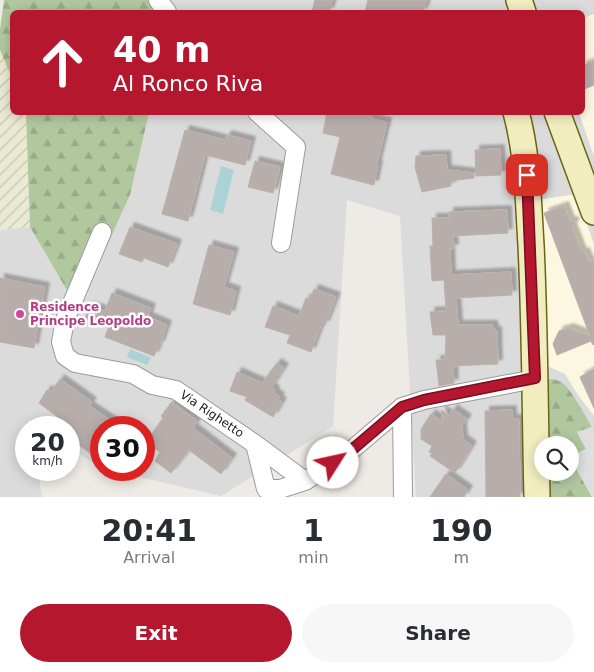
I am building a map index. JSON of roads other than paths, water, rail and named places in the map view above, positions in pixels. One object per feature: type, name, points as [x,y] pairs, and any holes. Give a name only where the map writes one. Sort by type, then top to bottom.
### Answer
[{"type":"main road","points":[[517,115],[524,144],[527,175],[535,378],[537,497]]},
{"type":"main road","points":[[558,115],[594,212]]},
{"type":"street","points":[[260,115],[296,147],[281,243]]},
{"type":"street","name":"Via Righetto","points":[[102,232],[66,320],[61,342],[65,356],[75,364],[133,374],[152,385],[176,390],[256,444],[305,482]]},
{"type":"street","points":[[403,497],[402,407],[424,400],[535,378]]},
{"type":"street","name":"Via Righetto","points":[[256,444],[266,489],[280,489],[305,482],[347,454],[402,407]]},
{"type":"water","points":[[221,166],[234,170],[223,214],[210,210]]},
{"type":"water","points":[[130,349],[151,358],[147,365],[127,357]]},
{"type":"place","name":"Residence Principe Leopoldo","points":[[20,314]]}]
